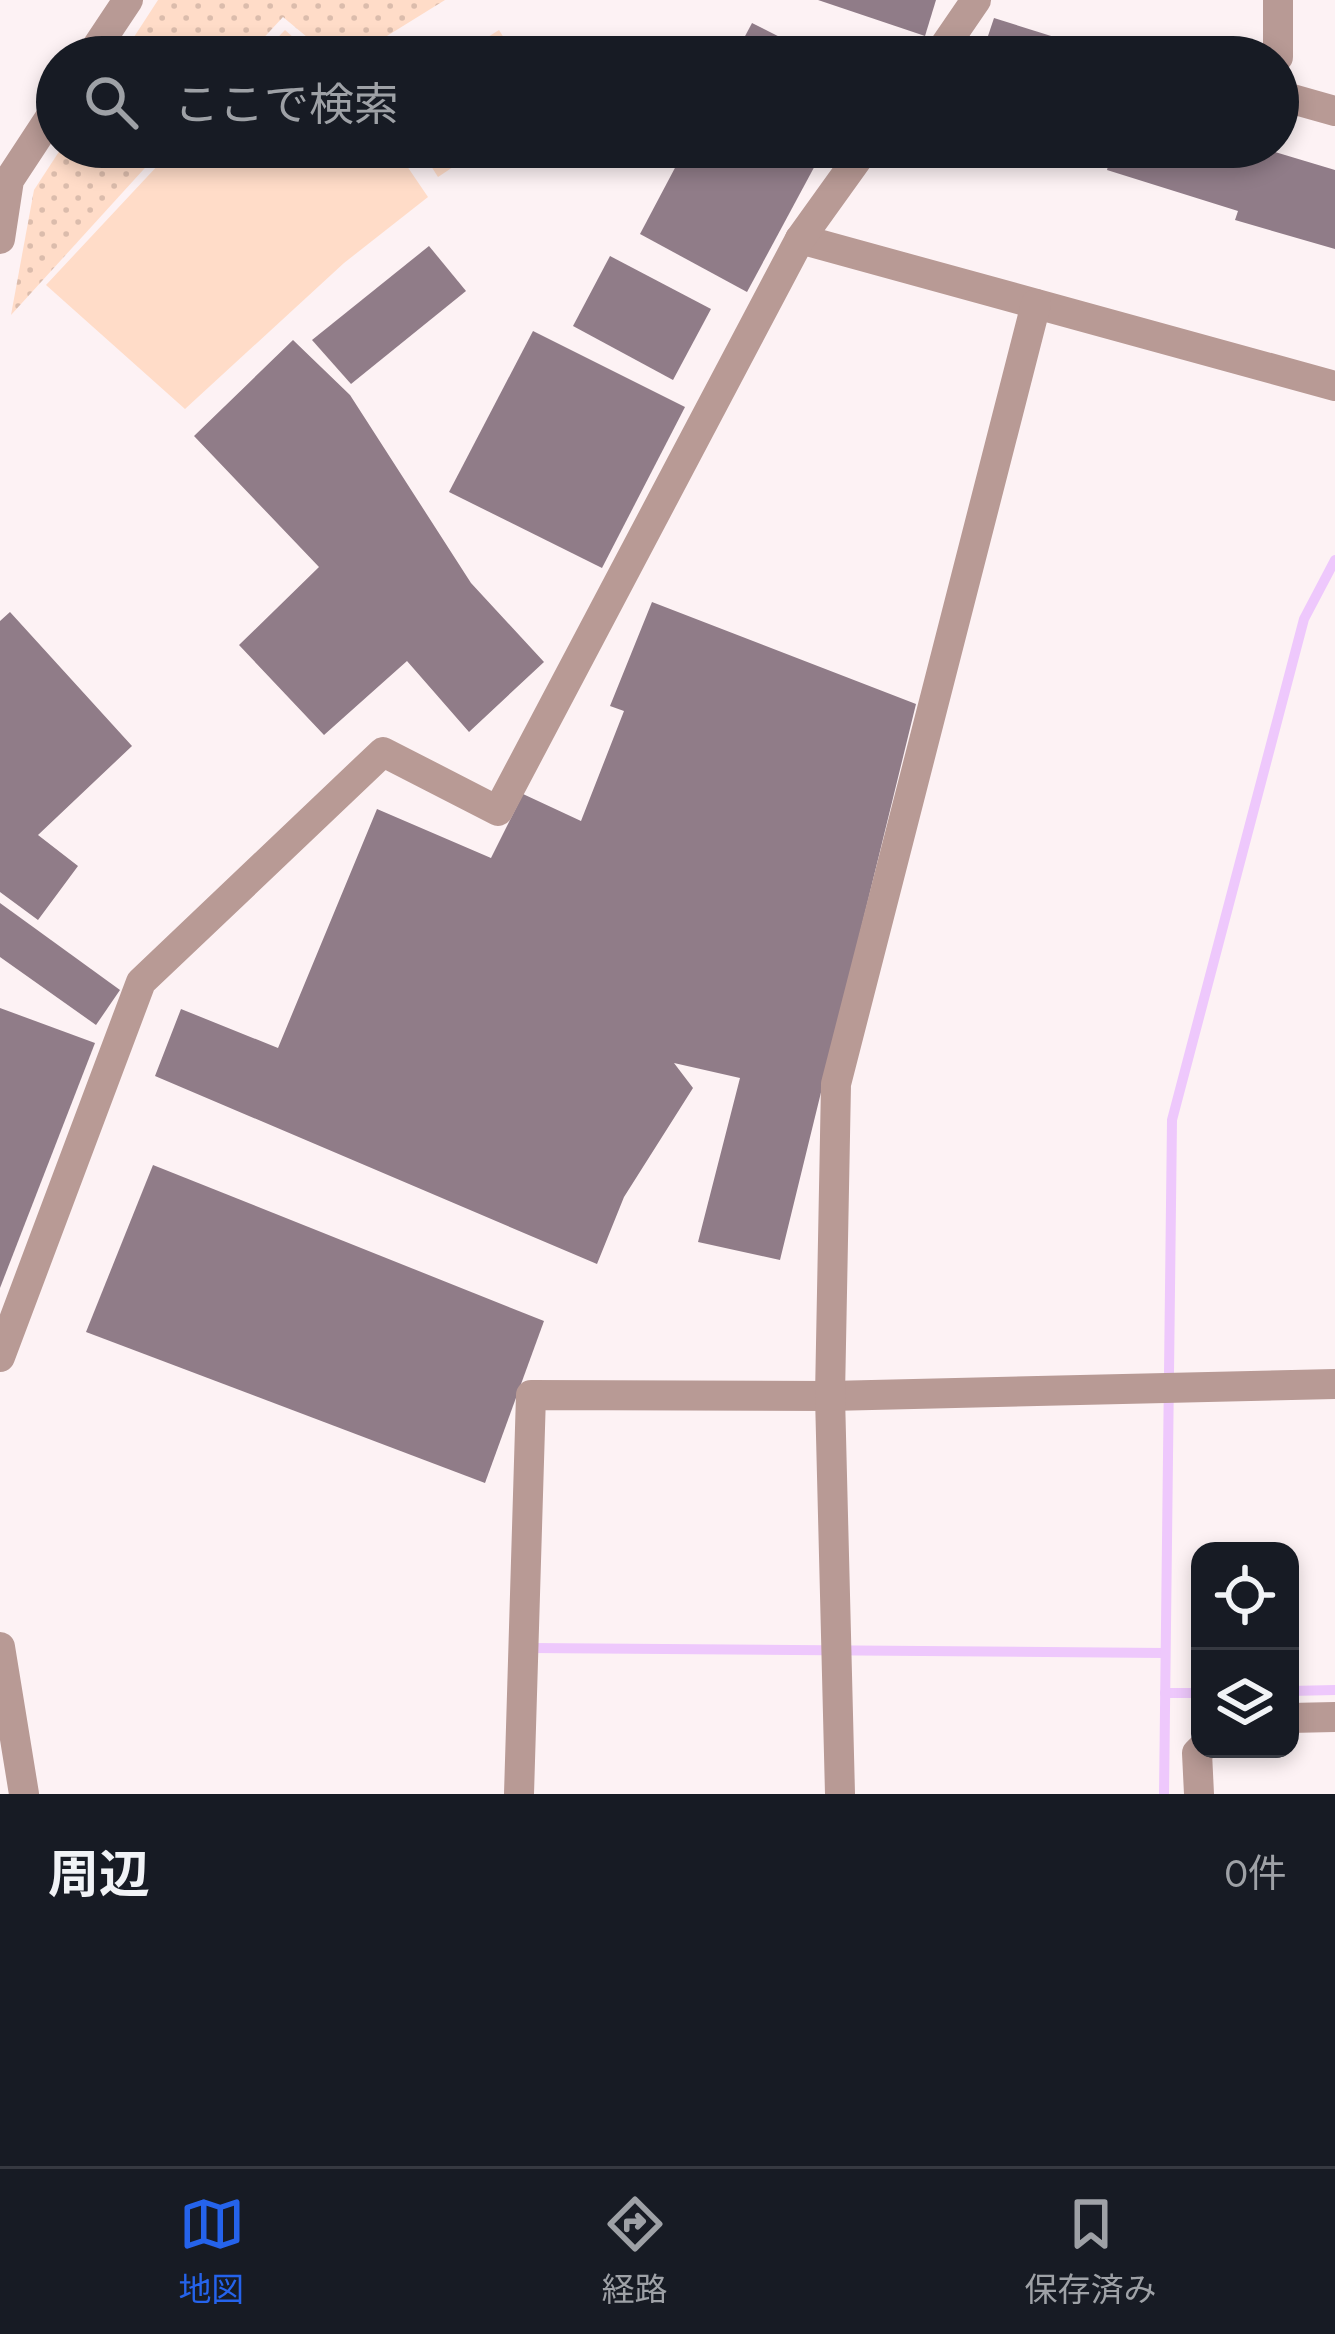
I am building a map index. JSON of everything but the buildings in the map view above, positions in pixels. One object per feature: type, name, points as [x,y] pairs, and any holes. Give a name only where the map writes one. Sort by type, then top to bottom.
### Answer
[{"type":"street","points":[[104,36],[128,0]]},
{"type":"street","points":[[951,36],[976,0]]},
{"type":"street","points":[[1277,0],[1278,36]]},
{"type":"street","points":[[1299,101],[1335,111]]},
{"type":"street","points":[[0,239],[5,177],[36,135]]},
{"type":"street","points":[[0,1357],[141,982],[383,752],[498,811],[800,239],[851,168]]},
{"type":"street","points":[[800,239],[1335,386]]},
{"type":"street","points":[[840,1794],[830,1396],[836,1084],[1036,304]]},
{"type":"street","points":[[519,1794],[531,1395],[830,1396],[1335,1384]]},
{"type":"street","points":[[0,1647],[24,1794]]},
{"type":"street","points":[[1299,1718],[1335,1717]]},
{"type":"street","points":[[1197,1758],[1199,1794]]},
{"type":"shaded area","points":[[158,0],[445,0],[387,36],[306,36],[283,17],[265,36],[135,36]]},
{"type":"shaded area","points":[[48,168],[145,168],[11,315],[34,190]]},
{"type":"shaded area","points":[[155,168],[408,168],[428,197],[344,263],[185,409],[46,285]]},
{"type":"waterway","points":[[1164,1794],[1172,1120],[1304,619],[1335,560]]},
{"type":"waterway","points":[[531,1648],[1165,1653]]},
{"type":"waterway","points":[[1299,1691],[1335,1690]]},
{"type":"waterway","points":[[1165,1693],[1191,1693]]}]
